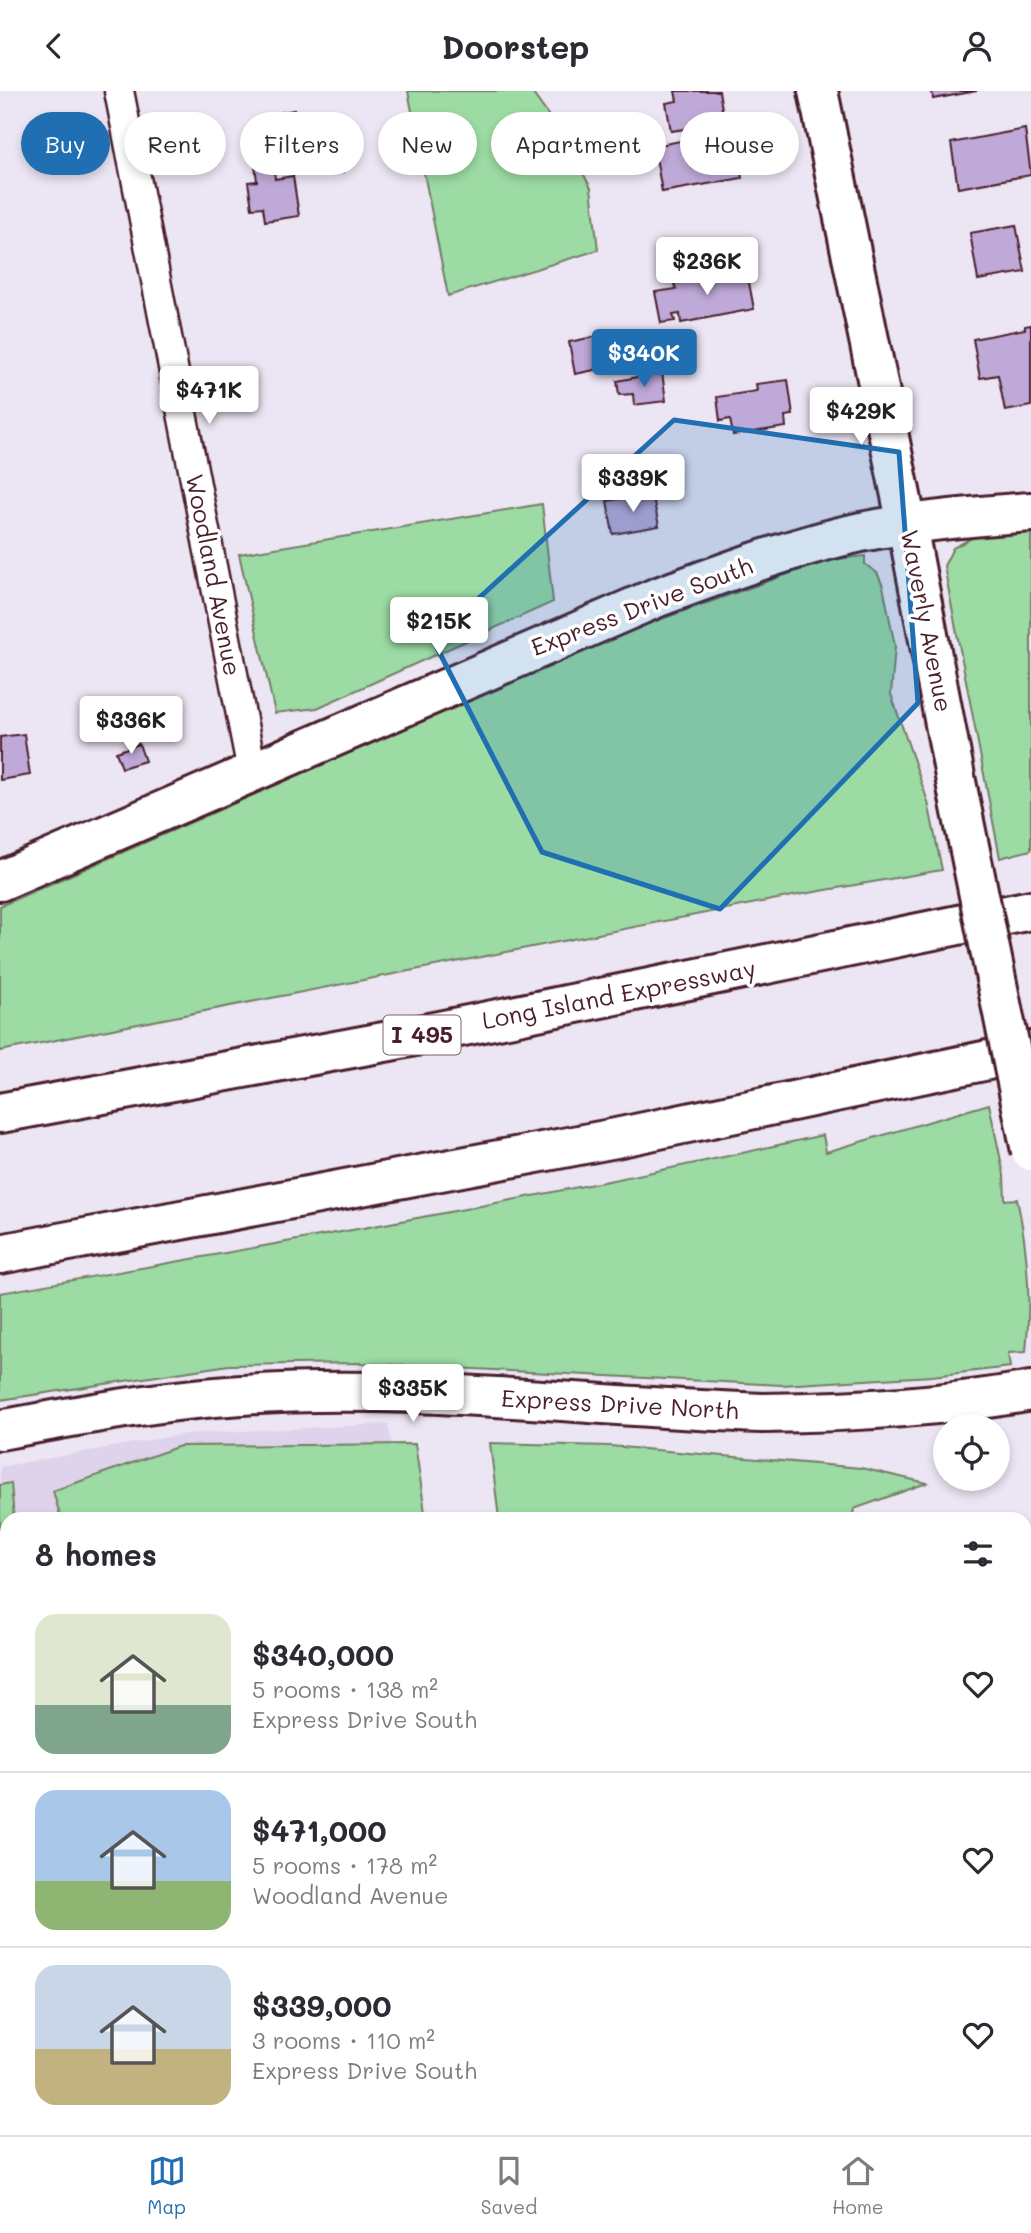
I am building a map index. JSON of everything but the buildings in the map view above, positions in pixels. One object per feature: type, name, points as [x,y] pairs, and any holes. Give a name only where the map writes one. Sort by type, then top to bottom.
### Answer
[{"type":"main road","name":"Waverly Avenue","points":[[818,91],[1031,1151]]},
{"type":"main road","name":"Express Drive South","points":[[0,881],[657,597],[761,560],[860,533],[964,516],[1031,512]]},
{"type":"main road","points":[[844,949],[1031,888]]},
{"type":"main road","name":"Long Island Expressway","points":[[0,1113],[395,1040],[1031,910]]},
{"type":"main road","points":[[0,1254],[603,1141],[1031,1051]]},
{"type":"main road","points":[[839,1092],[1031,1071]]},
{"type":"main road","name":"Express Drive North","points":[[0,1430],[129,1408],[243,1394],[368,1392],[762,1413],[903,1407],[1031,1391]]},
{"type":"street","name":"Woodland Avenue","points":[[119,91],[252,771]]},
{"type":"highlighted area","points":[[674,420],[899,452],[918,703],[720,909],[542,852],[433,640]]},
{"type":"shaded area","points":[[388,1424],[404,1512],[0,1512],[0,1467],[185,1434]]},
{"type":"green space","points":[[408,91],[531,91],[546,112],[491,112],[491,175],[584,175],[591,188],[598,250],[448,296],[424,175],[477,175],[477,112],[412,112]]},
{"type":"green space","points":[[542,504],[553,602],[317,708],[275,713],[239,554]]},
{"type":"green space","points":[[1031,528],[1031,850],[1000,858],[944,566],[953,548],[979,534]]},
{"type":"green space","points":[[865,556],[865,564],[877,573],[883,586],[895,646],[891,694],[928,802],[942,870],[803,894],[0,1051],[0,906],[628,631],[828,560]]},
{"type":"green space","points":[[989,1104],[1004,1175],[1005,1200],[1017,1199],[1028,1275],[1026,1352],[1008,1353],[1010,1367],[932,1376],[781,1385],[357,1363],[229,1365],[0,1400],[0,1293],[515,1199],[823,1135],[826,1152]]},
{"type":"green space","points":[[490,1443],[610,1446],[861,1468],[927,1483],[854,1509],[853,1512],[498,1512]]},
{"type":"green space","points":[[415,1444],[425,1512],[59,1512],[53,1491],[180,1446]]},
{"type":"green space","points":[[11,1483],[13,1512],[0,1512],[0,1485]]}]
